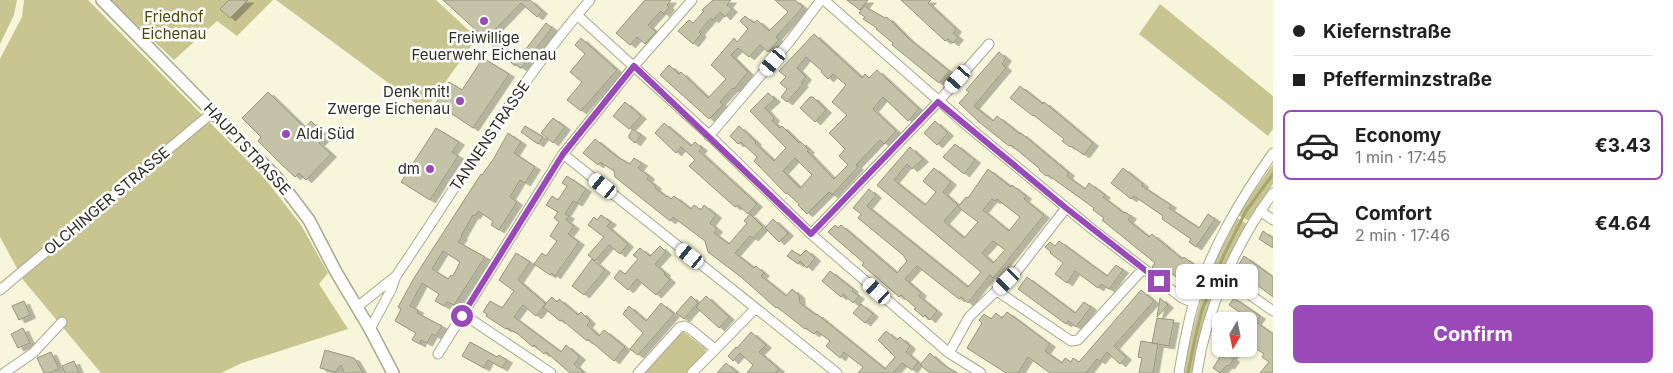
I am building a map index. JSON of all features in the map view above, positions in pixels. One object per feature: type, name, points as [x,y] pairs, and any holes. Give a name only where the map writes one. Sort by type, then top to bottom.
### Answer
[{"type":"main road","name":"HAUPTSTRASSE","points":[[102,0],[278,179],[303,211],[393,373]]},
{"type":"street","name":"TANNENSTRASSE","points":[[370,329],[391,290],[396,276],[528,79],[590,0]]},
{"type":"street","points":[[438,354],[563,154],[634,66],[692,0]]},
{"type":"street","points":[[709,136],[790,41],[822,0],[938,102],[1066,208],[1182,298],[1194,303]]},
{"type":"street","points":[[577,15],[709,136],[811,234],[948,353],[981,373]]},
{"type":"street","points":[[811,234],[938,102],[989,44]]},
{"type":"street","name":"OLCHINGER STRASSE","points":[[0,290],[213,112]]},
{"type":"street","points":[[1179,373],[1194,303],[1210,259],[1248,188],[1273,153]]},
{"type":"street","points":[[563,154],[755,309],[838,373]]},
{"type":"street","points":[[1197,373],[1209,323],[1225,276],[1234,256],[1273,192]]},
{"type":"street","points":[[948,353],[969,317],[1017,271],[1066,208]]},
{"type":"street","points":[[1260,211],[1273,220]]},
{"type":"street","points":[[997,291],[1071,341],[1078,340],[1143,269]]},
{"type":"street","name":"TANNENSTRASSE","points":[[357,307],[396,276]]},
{"type":"street","points":[[1225,276],[1273,311]]},
{"type":"street","points":[[692,373],[755,309]]},
{"type":"street","points":[[463,314],[551,373]]},
{"type":"street","points":[[4,373],[33,353],[62,322]]},
{"type":"street","points":[[638,373],[679,328],[684,326],[715,349]]},
{"type":"green space","points":[[0,0],[17,0],[14,15],[0,44]]},
{"type":"green space","points":[[24,0],[88,0],[263,176],[301,225],[328,273],[319,284],[348,329],[242,363],[221,373],[101,373],[24,281],[0,237],[0,59],[22,17]]},
{"type":"green space","name":"Friedhof Eichenau","points":[[110,0],[273,0],[237,36],[217,21],[174,60]]},
{"type":"green space","points":[[276,0],[436,0],[477,38],[425,110]]},
{"type":"green space","points":[[1160,4],[1273,96],[1273,129],[1268,136],[1139,34]]},
{"type":"green space","points":[[1273,164],[1273,184],[1248,220],[1237,215]]},
{"type":"green space","points":[[1236,217],[1247,224],[1236,245],[1214,312],[1212,312],[1212,318],[1194,373],[1184,373],[1197,312],[1210,273]]},
{"type":"green space","points":[[684,332],[706,349],[704,355],[687,373],[643,373],[681,333]]},
{"type":"building","points":[[229,0],[248,0],[230,18],[220,9]]},
{"type":"building","name":"Freiwillige Feuerwehr Eichenau","points":[[443,0],[530,0],[542,11],[537,17],[521,3],[491,34],[518,59],[546,23],[552,28],[521,68],[516,64],[515,66]]},
{"type":"building","points":[[645,0],[671,0],[664,14],[661,11],[648,25],[656,32],[645,44],[637,37],[630,45],[616,33]]},
{"type":"building","points":[[713,0],[731,0],[727,5],[732,9],[725,17],[720,12],[713,20],[711,18],[699,32],[701,34],[693,44],[678,31],[689,20],[693,23],[704,11],[702,10]]},
{"type":"building","points":[[775,0],[795,0],[803,7],[776,37],[779,40],[768,52],[760,45],[749,57],[738,48],[731,55],[748,72],[720,102],[723,105],[709,119],[660,75],[669,65],[679,74],[681,72],[708,98],[726,79],[711,65],[734,38],[737,42],[748,29],[740,21],[745,16],[754,23],[757,20],[769,31],[788,12]]},
{"type":"building","points":[[847,0],[868,0],[860,10]]},
{"type":"building","points":[[901,0],[931,0],[928,3],[956,29],[953,33],[958,37],[953,43],[948,39],[945,41]]},
{"type":"building","points":[[864,6],[885,18],[887,17],[909,39],[949,71],[939,83],[892,45],[893,43],[877,28],[863,19],[865,17],[859,13]]},
{"type":"building","points":[[814,34],[862,78],[865,74],[869,78],[877,70],[919,109],[908,121],[883,97],[873,109],[896,131],[884,144],[880,140],[856,165],[858,167],[832,195],[829,192],[807,214],[754,161],[757,157],[741,142],[738,144],[730,136],[739,126],[774,161],[786,148],[750,111],[768,93],[775,99],[765,108],[774,118],[772,121],[780,128],[782,126],[799,143],[801,142],[809,150],[807,151],[834,179],[848,165],[839,156],[845,149],[829,133],[847,115],[832,102],[846,85],[833,74],[828,79],[806,57],[797,68],[806,77],[801,83],[803,84],[787,102],[781,97],[787,89],[780,83],[786,77],[779,71]],"holes":[[[795,158],[812,175],[800,188],[783,171]]]},
{"type":"building","points":[[581,38],[617,70],[581,111],[567,100],[582,82],[570,72],[585,54],[575,45]]},
{"type":"building","points":[[999,52],[1006,58],[1002,64],[1006,68],[974,106],[993,121],[997,116],[1021,133],[1069,173],[1067,176],[1085,189],[1089,183],[1105,195],[1103,197],[1131,216],[1128,220],[1149,237],[1152,234],[1182,259],[1184,257],[1193,264],[1180,280],[1167,270],[1163,275],[1152,267],[1155,263],[1102,220],[1104,218],[1093,210],[1094,208],[1048,175],[1046,176],[1011,145],[1009,146],[979,122],[959,103],[969,92],[966,90]]},
{"type":"building","points":[[483,58],[509,74],[473,128],[436,103],[449,82],[462,90]]},
{"type":"building","points":[[1020,86],[1043,104],[1044,102],[1093,143],[1084,155],[1062,141],[1064,139],[1010,98]]},
{"type":"building","points":[[268,92],[305,128],[311,121],[326,136],[319,143],[331,154],[306,180],[299,173],[295,177],[280,163],[258,141],[261,137],[242,118]]},
{"type":"building","points":[[810,97],[813,97],[826,110],[815,122],[800,108]]},
{"type":"building","points":[[625,102],[641,116],[629,129],[613,116]]},
{"type":"building","points":[[553,118],[565,127],[553,143],[541,133]]},
{"type":"building","points":[[935,121],[948,133],[937,145],[924,133]]},
{"type":"building","points":[[664,123],[691,146],[695,142],[702,148],[699,151],[757,204],[748,214],[738,205],[735,207],[689,166],[695,160],[681,147],[676,153],[655,133]]},
{"type":"building","points":[[525,126],[543,137],[538,144],[521,132]]},
{"type":"building","name":"dm","points":[[436,128],[459,142],[452,152],[458,156],[430,200],[401,182]]},
{"type":"building","points":[[633,129],[641,135],[635,143],[629,138]]},
{"type":"building","points":[[508,133],[521,142],[514,153],[535,167],[525,183],[520,180],[510,197],[517,202],[499,230],[491,225],[493,221],[478,211],[475,216],[473,215],[458,242],[485,257],[454,305],[447,302],[444,306],[435,301],[439,294],[422,283],[410,306],[418,310],[417,313],[442,326],[436,336],[432,334],[427,343],[421,340],[420,344],[412,340],[416,333],[395,321],[401,309],[398,307],[414,278],[481,174],[494,158]],"holes":[[[443,251],[460,262],[453,276],[451,275],[448,279],[432,269]]]},
{"type":"building","points":[[595,139],[616,156],[630,164],[634,158],[642,163],[638,168],[649,176],[647,179],[656,186],[655,188],[667,197],[671,199],[674,196],[691,209],[694,205],[701,210],[704,205],[716,215],[710,223],[717,229],[714,233],[729,244],[747,223],[744,221],[750,214],[763,227],[753,238],[750,236],[735,253],[754,268],[756,266],[764,273],[761,276],[786,296],[792,289],[799,295],[800,303],[817,314],[885,369],[895,357],[878,340],[886,331],[897,340],[900,337],[910,346],[906,352],[918,362],[912,370],[902,363],[893,373],[858,373],[863,367],[844,352],[840,358],[826,346],[830,341],[817,331],[814,334],[805,329],[776,308],[741,277],[708,252],[705,241],[673,217],[670,221],[615,177],[614,171],[600,162],[598,165],[583,153]]},
{"type":"building","points":[[955,144],[975,160],[964,174],[943,157]]},
{"type":"building","points":[[910,147],[923,159],[912,169],[907,164],[894,180],[925,205],[936,192],[923,181],[934,168],[951,182],[943,192],[958,205],[944,221],[964,238],[978,222],[958,207],[966,197],[968,198],[988,169],[1026,196],[1024,199],[1044,215],[993,278],[990,275],[968,303],[961,297],[959,299],[917,266],[905,279],[921,293],[919,296],[937,311],[930,320],[925,315],[923,317],[901,295],[899,297],[828,232],[835,225],[838,228],[841,225],[897,273],[907,261],[903,255],[858,218],[861,214],[853,208],[869,189],[876,195],[867,206],[968,287],[981,272],[877,185]],"holes":[[[992,199],[995,201],[997,199],[1020,217],[1009,231],[983,210]],[[993,241],[1005,250],[993,263],[982,253]]]},
{"type":"building","points":[[1123,168],[1143,184],[1142,186],[1171,205],[1169,208],[1199,228],[1208,214],[1215,219],[1196,247],[1189,242],[1191,239],[1162,219],[1163,216],[1134,196],[1131,199],[1111,183]]},
{"type":"building","points":[[567,176],[586,189],[577,203],[573,201],[565,214],[569,216],[566,220],[574,226],[568,234],[579,242],[555,276],[552,273],[550,275],[534,264],[542,253],[546,256],[557,241],[550,236],[559,222],[554,218],[558,212],[546,205],[552,196],[558,200],[567,186],[562,183]]},
{"type":"building","points":[[601,215],[611,222],[607,226],[628,244],[620,254],[609,245],[595,261],[588,255],[604,237],[588,225],[594,217],[597,220]]},
{"type":"building","points":[[773,219],[788,233],[779,242],[765,228]]},
{"type":"building","points":[[1263,231],[1273,238],[1273,248],[1259,239]]},
{"type":"building","points":[[1059,241],[1107,276],[1116,265],[1123,270],[1109,289],[1101,284],[1098,288],[1075,271],[1067,283],[1055,274],[1063,263],[1045,247],[1050,242],[1055,246]]},
{"type":"building","points":[[660,246],[666,252],[655,264],[670,280],[656,295],[637,279],[628,290],[614,278],[620,270],[625,274],[638,259],[633,255],[640,248],[650,256]]},
{"type":"building","points":[[792,250],[800,256],[806,250],[815,258],[807,268],[800,261],[798,264],[787,256]]},
{"type":"building","points":[[516,253],[530,262],[518,280],[546,304],[536,316],[523,305],[514,317],[561,352],[566,345],[580,357],[574,364],[584,373],[570,373],[546,352],[544,354],[534,345],[533,347],[518,334],[506,329],[483,312],[490,301],[502,308],[514,291],[499,280]]},
{"type":"building","points":[[1244,256],[1273,277],[1273,297],[1236,269]]},
{"type":"building","points":[[592,259],[605,270],[584,295],[572,286]]},
{"type":"building","points":[[830,271],[859,296],[853,303],[843,294],[841,297],[822,281]]},
{"type":"building","points":[[1027,277],[1075,313],[1084,302],[1091,307],[1076,327],[1068,321],[1066,324],[1018,289]]},
{"type":"building","points":[[1141,290],[1154,301],[1114,346],[1126,357],[1120,364],[1107,352],[1100,361],[1097,359],[1086,373],[1050,373],[1028,357],[1018,373],[1006,373],[967,348],[982,323],[979,320],[984,314],[991,319],[996,313],[1002,318],[1007,312],[1050,344],[1045,351],[1062,363],[1065,358],[1071,362],[1073,358],[1079,362]]},
{"type":"building","points":[[691,296],[698,303],[684,319],[676,313]]},
{"type":"building","points":[[706,296],[729,317],[719,328],[696,307]]},
{"type":"building","points":[[552,297],[557,302],[559,299],[578,315],[581,312],[590,321],[587,325],[599,336],[604,330],[625,347],[614,361],[588,339],[587,341],[543,307]]},
{"type":"building","points":[[1160,298],[1168,305],[1157,317]]},
{"type":"building","points":[[1234,298],[1254,312],[1240,312],[1229,305]]},
{"type":"building","points":[[24,301],[30,315],[19,320],[12,306]]},
{"type":"building","points":[[661,303],[674,314],[638,355],[630,349],[643,333],[623,314],[629,306],[646,321]]},
{"type":"building","points":[[861,304],[873,314],[865,323],[853,313]]},
{"type":"building","points":[[1157,318],[1174,320],[1169,346],[1152,343]]},
{"type":"building","points":[[1258,323],[1273,334],[1273,373],[1260,373],[1269,362],[1262,357],[1264,354],[1258,350]]},
{"type":"building","points":[[23,328],[30,343],[18,348],[11,334]]},
{"type":"building","points":[[751,332],[766,345],[759,352],[779,369],[775,373],[747,373],[753,365],[740,353],[733,361],[728,356]]},
{"type":"building","points":[[1141,341],[1158,344],[1153,373],[1139,373],[1142,358],[1138,357]]},
{"type":"building","points":[[470,342],[497,357],[499,355],[507,360],[502,368],[488,360],[484,368],[462,356]]},
{"type":"building","points":[[325,350],[354,358],[363,373],[344,373],[341,365],[335,372],[320,368]]},
{"type":"building","points":[[51,352],[59,369],[44,373],[37,358]]},
{"type":"building","points":[[930,353],[942,364],[957,373],[930,373],[920,365]]},
{"type":"building","points":[[1219,358],[1234,359],[1220,373],[1213,368]]},
{"type":"building","points":[[74,361],[79,373],[65,373],[62,366]]},
{"type":"building","points":[[726,363],[738,373],[717,373]]},
{"type":"waterway","points":[[1188,373],[1202,310],[1223,257],[1246,211],[1273,174]]},
{"type":"place","name":"Freiwillige Feuerwehr Eichenau","points":[[484,21]]},
{"type":"place","name":"Denk mit! Zwerge Eichenau","points":[[460,101]]},
{"type":"place","name":"Aldi Süd","points":[[286,134]]},
{"type":"place","name":"dm","points":[[430,169]]},
{"type":"route","points":[[462,316],[563,154],[634,66],[811,234],[938,102],[1066,208],[1159,281]]}]
